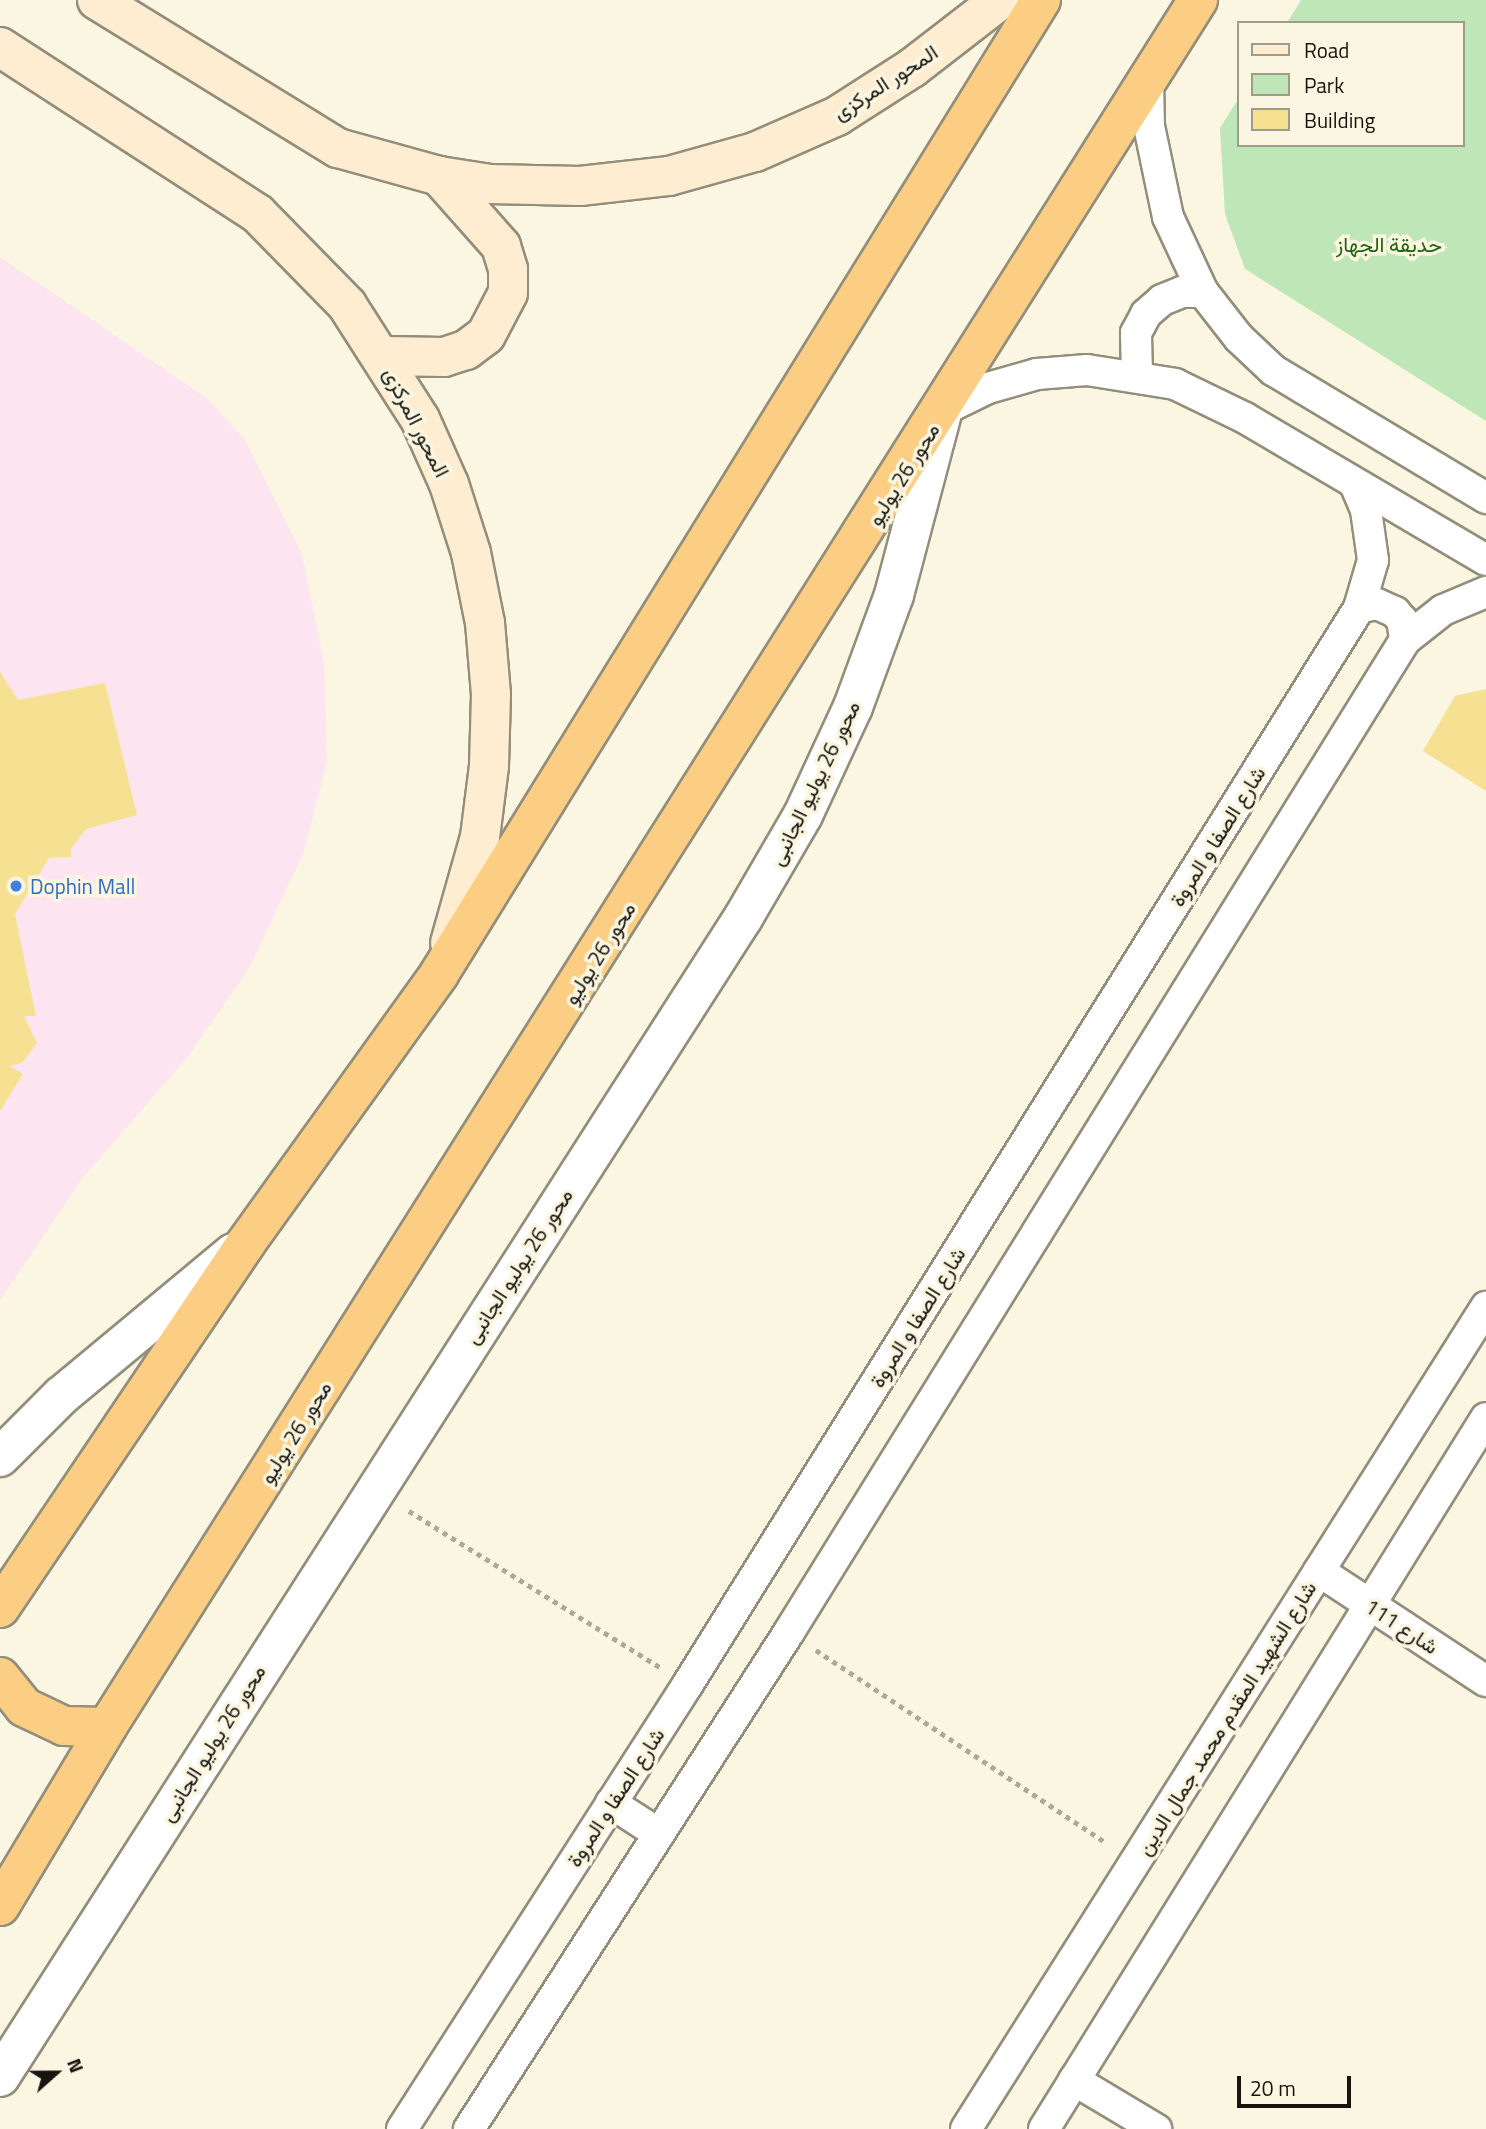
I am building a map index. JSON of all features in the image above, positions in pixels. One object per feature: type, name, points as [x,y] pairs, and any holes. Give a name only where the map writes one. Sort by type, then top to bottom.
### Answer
[{"type":"highway","points":[[0,1608],[246,1243],[439,974],[1041,0]]},
{"type":"highway","name":"محور 26 يوليو","points":[[0,1906],[107,1727],[943,410],[1198,0]]},
{"type":"highway","points":[[0,1677],[24,1707],[64,1726],[107,1727]]},
{"type":"main road","name":"المحور المركزى","points":[[97,0],[338,148],[439,176],[490,184],[580,186],[669,176],[755,152],[837,116],[912,68],[999,0]]},
{"type":"main road","name":"المحور المركزى","points":[[0,47],[258,214],[330,286],[384,356],[420,419],[449,484],[471,553],[488,659],[489,766],[480,837],[463,907],[439,974]]},
{"type":"main road","points":[[384,356],[444,357],[466,350],[486,335],[508,293],[508,269],[501,246],[439,176]]},
{"type":"street","points":[[1148,80],[1156,172],[1168,217],[1203,292],[1239,338],[1273,370],[1486,498]]},
{"type":"street","points":[[1137,375],[1136,333],[1146,314],[1162,300],[1182,292],[1203,292]]},
{"type":"street","points":[[943,410],[988,388],[1037,374],[1087,370],[1137,375],[1211,399],[1356,487],[1486,560]]},
{"type":"street","name":"محور 26 يوليو الجانبى","points":[[0,2077],[743,918],[803,815],[853,707],[894,594],[943,410]]},
{"type":"street","name":"شارع الصفا و المروة","points":[[402,2129],[688,1685],[1359,608],[1368,584],[1372,534],[1356,487]]},
{"type":"street","points":[[469,2129],[789,1632],[1405,640],[1443,610],[1486,592]]},
{"type":"street","points":[[1359,608],[1377,604],[1395,612],[1402,620],[1405,640]]},
{"type":"street","points":[[0,1457],[61,1396],[246,1243]]},
{"type":"street","name":"شارع الشهيد المقدم محمد جمال الدين","points":[[966,2129],[1486,1307]]},
{"type":"street","points":[[1044,2129],[1367,1603],[1486,1418]]},
{"type":"street","name":"شارع 111","points":[[1319,1571],[1486,1681]]},
{"type":"street","points":[[611,1803],[659,1834]]},
{"type":"street","points":[[1074,2080],[1156,2129]]},
{"type":"path","points":[[374,1490],[688,1685]]},
{"type":"path","points":[[789,1632],[1135,1862]]},
{"type":"shaded area","points":[[0,257],[208,399],[245,440],[302,554],[324,662],[327,762],[304,851],[250,967],[186,1059],[84,1176],[0,1300]]},
{"type":"green space","name":"حديقة الجهاز","points":[[1301,0],[1486,0],[1486,421],[1245,269],[1225,214],[1220,128],[1238,100],[1238,147],[1465,147],[1465,21],[1288,21]]},
{"type":"building","name":"Dophin Mall","points":[[0,672],[18,700],[105,683],[137,815],[86,829],[71,849],[71,857],[49,858],[15,914],[36,1016],[24,1016],[37,1043],[22,1063],[9,1066],[23,1074],[0,1111]]},
{"type":"building","points":[[1486,689],[1486,791],[1423,751],[1455,696]]},
{"type":"place","name":"Dophin Mall","points":[[16,886]]}]
